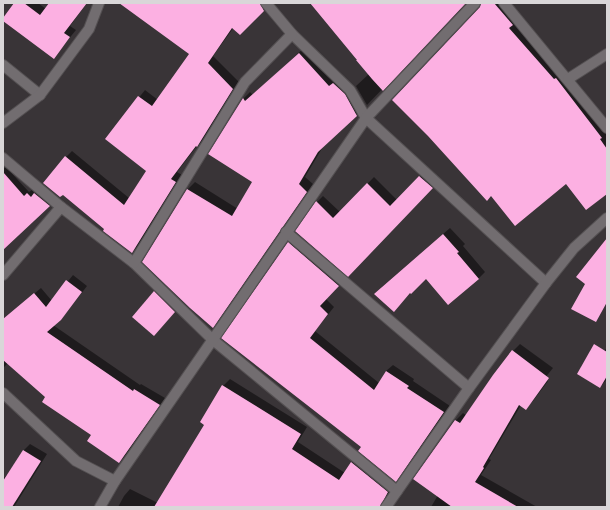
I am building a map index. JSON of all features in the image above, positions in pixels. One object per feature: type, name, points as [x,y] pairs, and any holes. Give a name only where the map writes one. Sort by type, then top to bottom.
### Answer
[{"type":"street","points":[[3,124],[40,95],[89,29],[99,3]]},
{"type":"street","points":[[266,3],[292,34],[350,90],[366,118],[546,283]]},
{"type":"street","points":[[100,507],[115,481],[366,118],[475,3]]},
{"type":"street","points":[[504,3],[607,128]]},
{"type":"street","points":[[134,263],[245,82],[292,34]]},
{"type":"street","points":[[568,79],[607,54]]},
{"type":"street","points":[[3,65],[40,95]]},
{"type":"street","points":[[3,158],[61,207],[134,263],[213,340],[397,491]]},
{"type":"street","points":[[3,275],[61,207]]},
{"type":"street","points":[[386,507],[469,388],[546,283],[574,248],[607,218]]},
{"type":"street","points":[[286,232],[469,388]]},
{"type":"street","points":[[3,393],[76,461],[115,481]]},
{"type":"building","points":[[14,3],[24,3],[40,15],[49,3],[87,3],[64,33],[70,37],[54,59],[3,21],[3,18]]},
{"type":"building","points":[[119,3],[260,3],[264,11],[240,35],[232,28],[208,63],[233,89],[197,147],[196,146],[171,179],[176,182],[132,253],[103,231],[104,229],[63,195],[60,197],[43,183],[65,156],[124,205],[146,171],[105,139],[138,96],[152,106],[189,54]]},
{"type":"building","points":[[310,3],[466,3],[383,91]]},
{"type":"building","points":[[481,3],[494,3],[513,25],[509,28],[554,79],[556,78],[602,138],[600,139],[607,149],[607,194],[586,210],[566,184],[515,226],[491,196],[487,201],[428,136],[392,100],[480,7]]},
{"type":"building","points":[[299,53],[329,86],[333,83],[345,94],[357,116],[318,152],[299,184],[307,192],[213,328],[142,262],[187,189],[232,216],[252,182],[208,154],[243,98],[245,101]]},
{"type":"building","points":[[3,172],[24,196],[27,193],[31,197],[34,193],[50,206],[3,250]]},
{"type":"building","points":[[419,176],[433,188],[348,277],[295,231],[316,201],[333,218],[367,183],[390,206]]},
{"type":"building","points":[[443,234],[459,252],[457,253],[479,279],[448,305],[426,279],[411,294],[410,293],[394,312],[374,294]]},
{"type":"building","points":[[607,238],[607,302],[596,322],[571,309],[585,284],[576,277]]},
{"type":"building","points":[[288,242],[339,286],[320,306],[328,314],[310,338],[374,390],[386,371],[409,386],[407,388],[444,412],[396,482],[358,451],[361,447],[221,338]]},
{"type":"building","points":[[66,280],[82,292],[61,320],[47,332],[133,391],[134,389],[160,405],[119,463],[87,441],[91,435],[42,402],[45,397],[3,360],[3,319],[34,293],[46,307]]},
{"type":"building","points":[[154,291],[175,312],[154,336],[132,317]]},
{"type":"building","points":[[594,344],[607,352],[607,376],[600,388],[577,374]]},
{"type":"building","points":[[512,350],[549,378],[526,410],[519,405],[475,482],[518,507],[452,507],[413,479],[455,420],[460,423]]},
{"type":"building","points":[[222,385],[301,434],[292,449],[339,480],[351,462],[388,492],[380,507],[154,507],[204,425],[200,422]]},
{"type":"building","points":[[23,450],[41,461],[12,507],[3,507],[3,481]]}]
